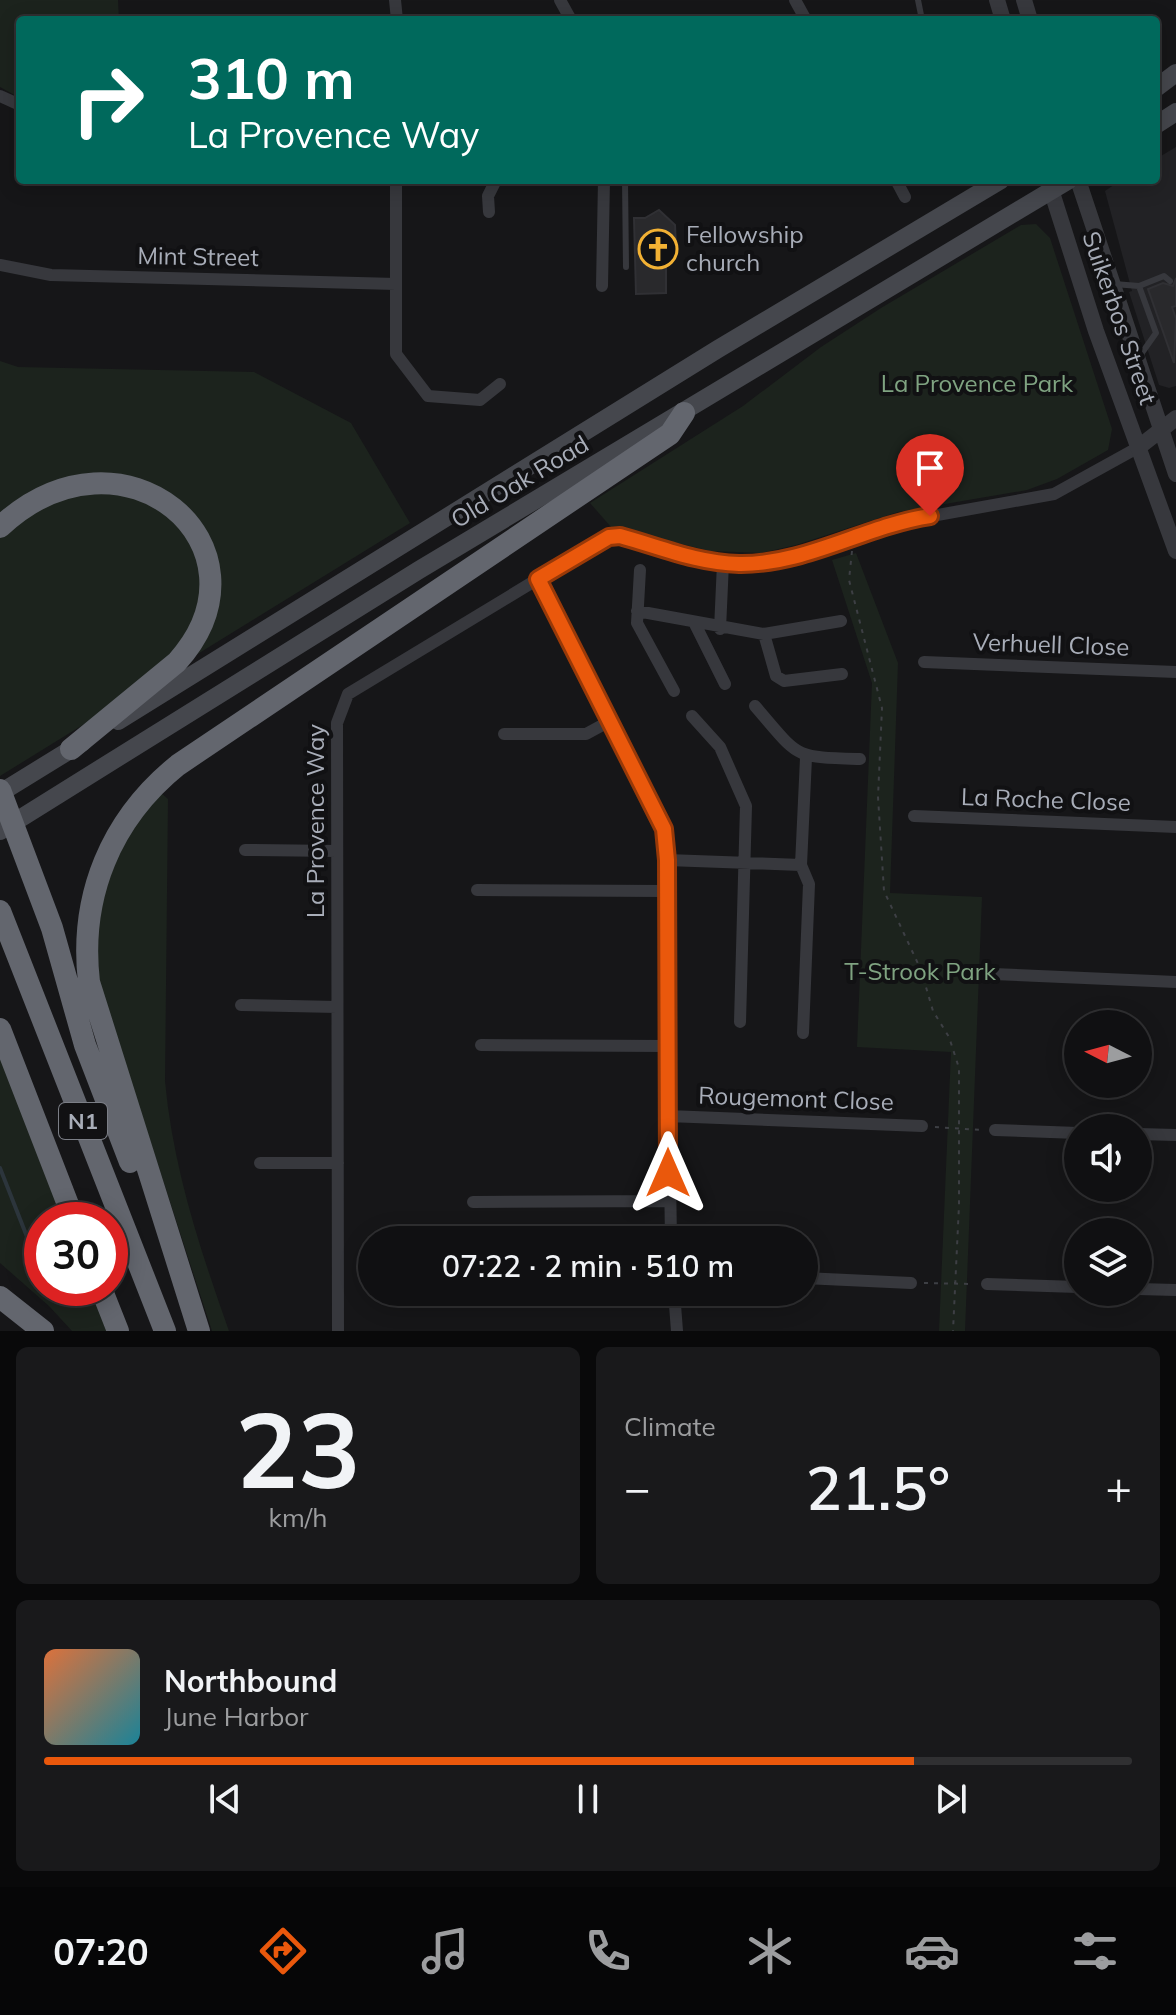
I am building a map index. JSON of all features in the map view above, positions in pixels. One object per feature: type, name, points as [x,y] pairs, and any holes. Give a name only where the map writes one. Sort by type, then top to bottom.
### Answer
[{"type":"highway","points":[[183,1287],[89,982],[86,936],[90,909],[111,844],[139,802],[178,765],[670,434],[684,413]]},
{"type":"highway","points":[[0,527],[20,509],[48,494],[76,485],[108,482],[137,486],[168,502],[187,522],[201,547],[208,574],[209,599],[202,628],[192,645],[71,749]]},
{"type":"highway","points":[[0,792],[52,928],[85,1045],[199,1331]]},
{"type":"highway","name":"N1","points":[[0,911],[165,1331]]},
{"type":"highway","name":"N1","points":[[0,1029],[67,1202]]},
{"type":"highway","points":[[0,1297],[43,1331]]},
{"type":"highway","points":[[108,1306],[118,1331]]},
{"type":"main road","name":"Old Oak Road","points":[[0,792],[732,340],[994,184]]},
{"type":"main road","name":"Old Oak Road","points":[[0,831],[419,570],[684,413],[1049,185]]},
{"type":"street","points":[[396,184],[396,354],[428,396],[480,400],[500,384]]},
{"type":"street","points":[[489,212],[488,196],[494,184]]},
{"type":"street","points":[[602,286],[604,184]]},
{"type":"street","points":[[898,184],[905,197]]},
{"type":"street","name":"Suikerbos Street","points":[[1079,184],[1136,362],[1176,474]]},
{"type":"street","name":"Suikerbos Street","points":[[1049,185],[1176,551]]},
{"type":"street","name":"Mint Street","points":[[0,265],[42,275],[396,284]]},
{"type":"street","points":[[1139,447],[1176,418]]},
{"type":"street","name":"La Provence Way","points":[[338,1331],[337,723],[344,699],[367,681],[604,539],[615,536],[723,563],[777,561],[910,520],[1054,494],[1139,447]]},
{"type":"street","points":[[720,629],[723,563]]},
{"type":"street","points":[[640,570],[639,627],[674,691]]},
{"type":"street","points":[[538,579],[662,823],[667,860],[670,1226]]},
{"type":"street","points":[[637,611],[720,629],[764,634],[841,621]]},
{"type":"street","points":[[695,624],[725,684]]},
{"type":"street","points":[[764,634],[776,676],[784,681],[842,674]]},
{"type":"street","name":"Verhuell Close","points":[[924,662],[1176,672]]},
{"type":"street","points":[[755,706],[793,749],[806,758],[860,759]]},
{"type":"street","points":[[692,716],[720,747],[745,802],[740,1022]]},
{"type":"street","points":[[504,734],[586,734],[610,721]]},
{"type":"street","points":[[803,1033],[809,884],[801,865],[806,758]]},
{"type":"street","name":"La Roche Close","points":[[914,816],[1176,827]]},
{"type":"street","points":[[245,850],[337,851]]},
{"type":"street","points":[[667,860],[801,865]]},
{"type":"street","points":[[477,890],[667,891]]},
{"type":"street","points":[[993,974],[1176,982]]},
{"type":"street","points":[[241,1005],[337,1007]]},
{"type":"street","points":[[481,1045],[668,1046]]},
{"type":"street","name":"Rougemont Close","points":[[668,1116],[922,1126]]},
{"type":"street","points":[[995,1130],[1064,1132]]},
{"type":"street","points":[[1152,1134],[1176,1135]]},
{"type":"street","points":[[260,1163],[338,1163]]},
{"type":"street","points":[[473,1202],[668,1201]]},
{"type":"street","points":[[818,1279],[911,1283]]},
{"type":"street","points":[[987,1284],[1064,1287]]},
{"type":"street","points":[[1152,1289],[1176,1290]]},
{"type":"street","points":[[675,1306],[677,1331]]},
{"type":"lane","points":[[625,184],[626,267]]},
{"type":"lane","points":[[1111,283],[1139,286],[1165,276],[1170,281]]},
{"type":"lane","points":[[1136,362],[1159,332],[1139,286]]},
{"type":"path","points":[[849,538],[852,554],[849,580],[882,708],[878,797],[884,891],[921,970],[933,1011],[956,1054],[960,1130],[953,1331]]},
{"type":"path","points":[[922,1126],[995,1130]]},
{"type":"path","points":[[911,1283],[987,1284]]},
{"type":"shaded area","points":[[1176,147],[1176,386],[1169,388],[1159,385],[1129,292],[1132,291],[1105,191],[1115,184],[1160,184],[1160,157]]},
{"type":"green space","points":[[0,0],[118,0],[119,16],[16,16],[16,96],[0,87]]},
{"type":"green space","name":"La Provence Park","points":[[1036,224],[1050,238],[1112,429],[1108,450],[1057,479],[1027,490],[898,512],[761,553],[710,551],[611,527],[590,503],[743,406],[821,347],[881,308],[1021,225]]},
{"type":"green space","points":[[0,361],[18,367],[254,372],[351,423],[410,523],[0,776]]},
{"type":"green space","name":"T-Strook Park","points":[[856,553],[898,663],[890,893],[982,897],[965,1331],[939,1331],[951,1052],[857,1047],[872,683],[832,560]]},
{"type":"green space","points":[[160,792],[168,799],[165,1081],[169,1113],[189,1208],[229,1331],[212,1331],[97,977],[98,911],[123,841]]},
{"type":"green space","points":[[0,1055],[57,1202],[24,1202],[24,1284],[0,1263]]},
{"type":"green space","points":[[49,1306],[97,1306],[107,1331],[72,1331]]},
{"type":"building","name":"Fellowship church","points":[[659,210],[675,225],[676,247],[666,257],[666,293],[636,294],[634,218],[645,218]]},
{"type":"building","points":[[1176,278],[1176,306],[1172,307],[1176,319],[1174,363],[1148,289],[1163,283],[1173,286]]},
{"type":"waterway","points":[[0,1168],[24,1229]]},
{"type":"place","name":"Fellowship church","points":[[658,249]]},
{"type":"route","points":[[668,1173],[667,848],[664,829],[538,579],[609,537],[620,536],[690,558],[750,564],[777,561],[893,523],[930,516]]}]
